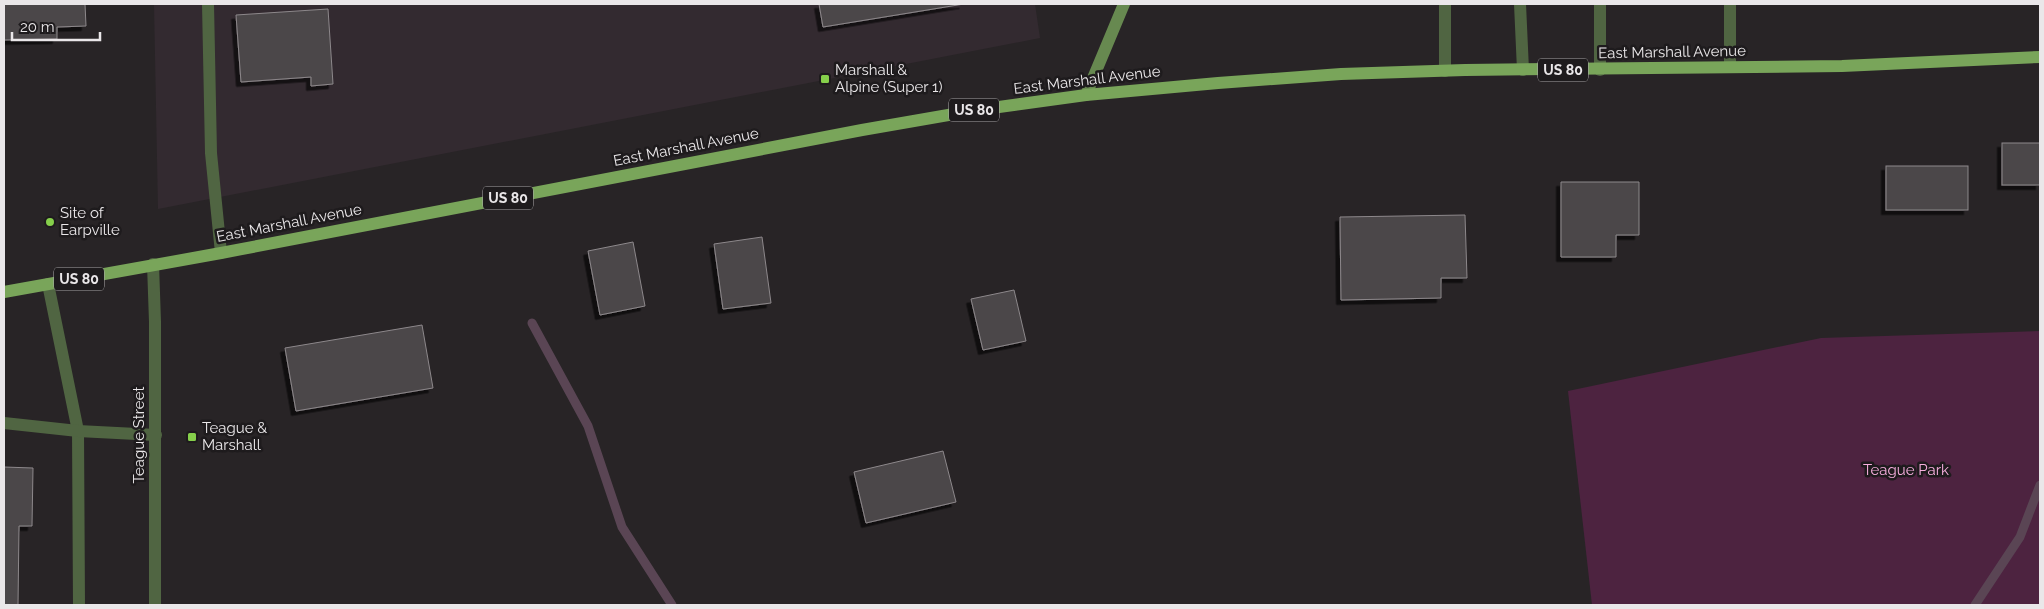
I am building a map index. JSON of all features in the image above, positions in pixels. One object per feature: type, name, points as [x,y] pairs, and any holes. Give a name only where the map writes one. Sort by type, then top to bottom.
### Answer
[{"type":"main road","points":[[1086,95],[1124,4]]},
{"type":"main road","name":"East Marshall Avenue","points":[[4,292],[221,253],[862,130],[976,110],[1086,95],[1280,78],[1445,71],[1897,64],[2040,57]]},
{"type":"street","points":[[208,4],[211,154],[221,253]]},
{"type":"street","points":[[1444,4],[1445,71]]},
{"type":"street","points":[[1520,4],[1523,70]]},
{"type":"street","points":[[1600,4],[1600,70]]},
{"type":"street","points":[[1730,4],[1730,67]]},
{"type":"street","name":"Teague Street","points":[[153,264],[156,435],[154,605]]},
{"type":"street","points":[[48,284],[78,431],[79,605]]},
{"type":"street","points":[[4,423],[78,431],[156,435]]},
{"type":"shaded area","points":[[154,4],[1035,4],[1040,38],[158,209]]},
{"type":"green space","name":"Teague Park","points":[[2040,331],[2040,605],[1592,605],[1568,391],[1821,338]]},
{"type":"building","points":[[4,4],[85,4],[86,26],[57,27],[57,39],[4,40]]},
{"type":"building","points":[[819,4],[964,4],[823,27]]},
{"type":"building","points":[[328,9],[333,84],[311,86],[311,77],[241,82],[236,15]]},
{"type":"building","points":[[2002,143],[2040,143],[2040,185],[2002,185]]},
{"type":"building","points":[[1886,166],[1968,166],[1968,210],[1886,210]]},
{"type":"building","points":[[1561,182],[1639,182],[1639,235],[1616,235],[1616,257],[1561,257]]},
{"type":"building","points":[[1465,215],[1467,278],[1441,278],[1441,298],[1341,300],[1340,217]]},
{"type":"building","points":[[762,237],[771,303],[723,309],[714,244]]},
{"type":"building","points":[[633,242],[645,306],[600,315],[588,251]]},
{"type":"building","points":[[1014,290],[1026,341],[983,350],[971,299]]},
{"type":"building","points":[[422,325],[433,388],[296,411],[285,348]]},
{"type":"building","points":[[943,451],[956,502],[866,523],[854,472]]},
{"type":"building","points":[[4,467],[33,468],[32,526],[19,526],[18,605],[4,605]]},
{"type":"waterway","points":[[532,323],[588,426],[622,527],[672,605]]},
{"type":"waterway","points":[[1975,605],[2020,537],[2040,485]]},
{"type":"place","name":"Marshall & Alpine (Super 1)","points":[[825,79]]},
{"type":"place","name":"Site of Earpville","points":[[50,222]]},
{"type":"place","name":"Teague & Marshall","points":[[192,437]]}]
